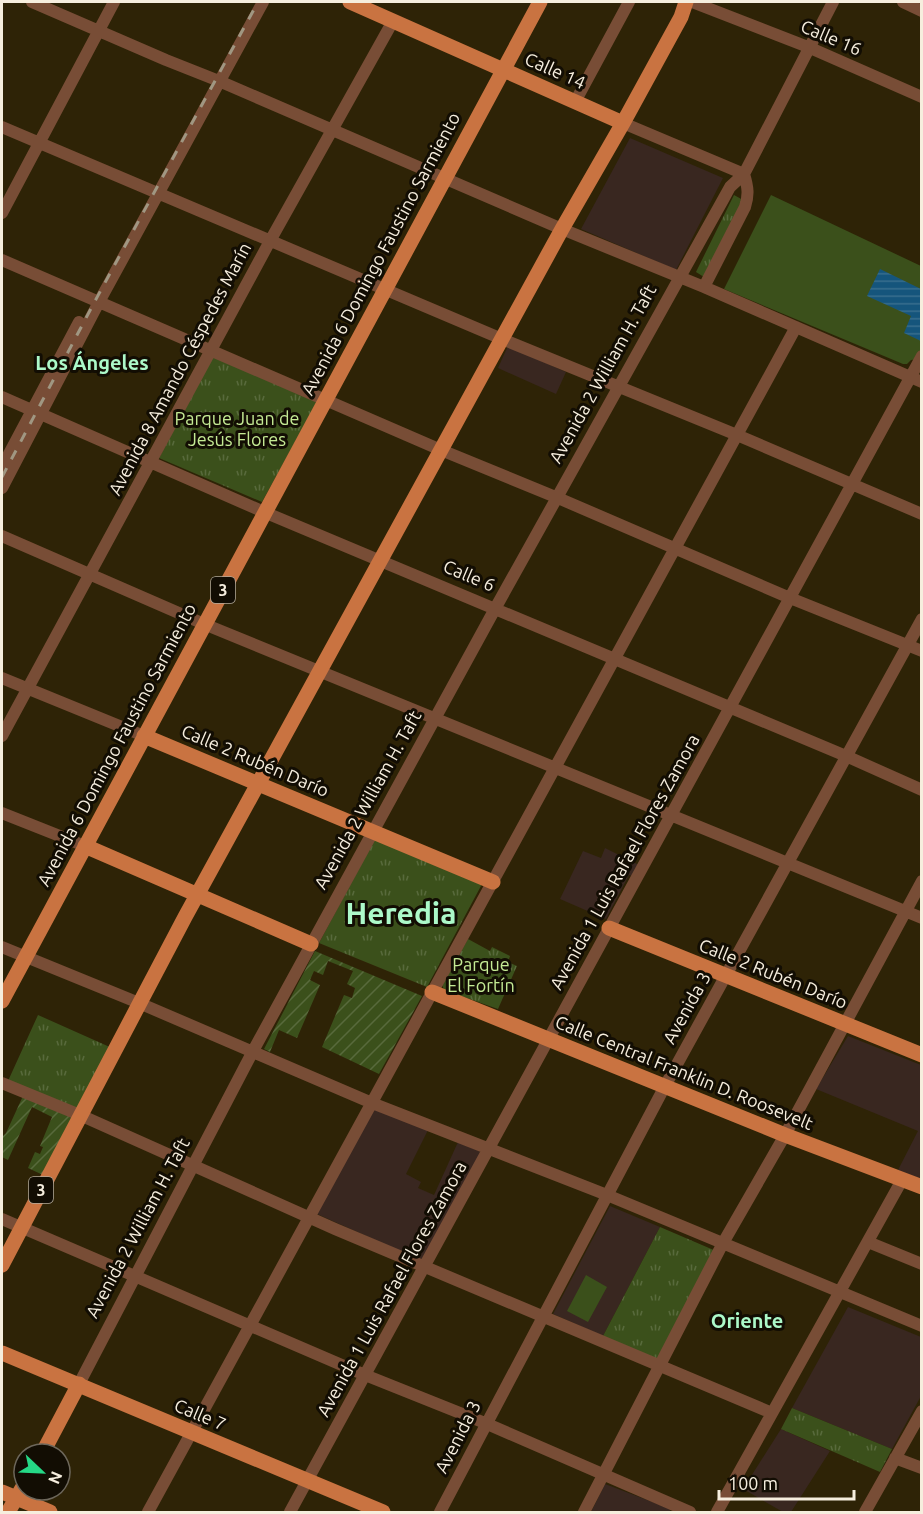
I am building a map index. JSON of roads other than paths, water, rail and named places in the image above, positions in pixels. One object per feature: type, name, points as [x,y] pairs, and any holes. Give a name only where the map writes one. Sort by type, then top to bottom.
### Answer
[{"type":"main road","name":"Calle 14","points":[[350,2],[623,123]]},
{"type":"main road","name":"Avenida 6 Domingo Faustino Sarmiento","points":[[2,1001],[540,2]]},
{"type":"main road","name":"3","points":[[2,1265],[197,895],[561,229],[623,123],[681,17],[686,2]]},
{"type":"main road","name":"Calle 2 Rubén Darío","points":[[144,736],[493,882]]},
{"type":"main road","points":[[84,846],[311,944]]},
{"type":"main road","name":"Calle 2 Rubén Darío","points":[[609,928],[921,1055]]},
{"type":"main road","name":"Calle Central Franklin D. Roosevelt","points":[[432,992],[785,1135],[921,1187]]},
{"type":"main road","name":"Calle 7","points":[[2,1353],[383,1512]]},
{"type":"main road","name":"Avenida 2 William H. Taft","points":[[48,1442],[79,1384]]},
{"type":"main road","points":[[26,1502],[50,1512]]},
{"type":"street","points":[[32,2],[916,379]]},
{"type":"street","points":[[2,213],[114,2]]},
{"type":"street","points":[[216,80],[254,2]]},
{"type":"street","points":[[2,488],[37,411],[95,301],[216,80],[263,2]]},
{"type":"street","points":[[575,102],[628,2]]},
{"type":"street","name":"Calle 16","points":[[692,2],[808,47],[921,97]]},
{"type":"street","name":"Avenida 2 William H. Taft","points":[[79,1384],[253,1051],[372,832],[679,277],[724,198],[744,174],[833,2]]},
{"type":"street","points":[[903,2],[921,11]]},
{"type":"street","name":"Avenida 8 Amando Céspedes Marín","points":[[2,736],[270,241],[393,21]]},
{"type":"street","name":"Calle 14","points":[[623,123],[744,174]]},
{"type":"street","points":[[2,127],[921,514]]},
{"type":"street","name":"Avenida 2 William H. Taft","points":[[704,287],[748,198],[744,174]]},
{"type":"street","points":[[2,261],[441,450],[921,651]]},
{"type":"street","points":[[148,1512],[796,327]]},
{"type":"street","name":"Avenida 1 Luis Rafael Flores Zamora","points":[[290,1512],[851,485],[916,379],[921,356]]},
{"type":"street","name":"Calle 6","points":[[2,397],[264,512],[496,607],[921,790]]},
{"type":"street","points":[[2,466],[37,411]]},
{"type":"street","points":[[2,536],[204,624],[921,918]]},
{"type":"street","name":"Avenida 3","points":[[440,1512],[665,1086],[921,619]]},
{"type":"street","name":"Calle 2 Rubén Darío","points":[[2,678],[144,736]]},
{"type":"street","points":[[2,813],[84,846]]},
{"type":"street","points":[[584,1512],[723,1243],[785,1135],[921,881]]},
{"type":"street","points":[[2,947],[372,1102],[607,1195],[921,1326]]},
{"type":"street","points":[[2,1083],[80,1115],[424,1267],[772,1413]]},
{"type":"street","points":[[717,1512],[902,1180]]},
{"type":"street","points":[[2,1219],[690,1512]]},
{"type":"street","points":[[868,1242],[921,1264]]},
{"type":"street","points":[[865,1512],[921,1410]]},
{"type":"street","points":[[895,1458],[921,1468]]},
{"type":"water","points":[[880,269],[921,289],[921,341],[904,333],[911,316],[867,296]]},
{"type":"railway","points":[[2,477],[258,2]]},
{"type":"district","name":"Los Ángeles","points":[[92,363]]},
{"type":"district","name":"Heredia","points":[[401,914]]},
{"type":"district","name":"Oriente","points":[[747,1321]]},
{"type":"park label","name":"Parque Juan de Jesús Flores","points":[[237,429]]},
{"type":"park label","name":"Parque El Fortín","points":[[481,975]]}]
